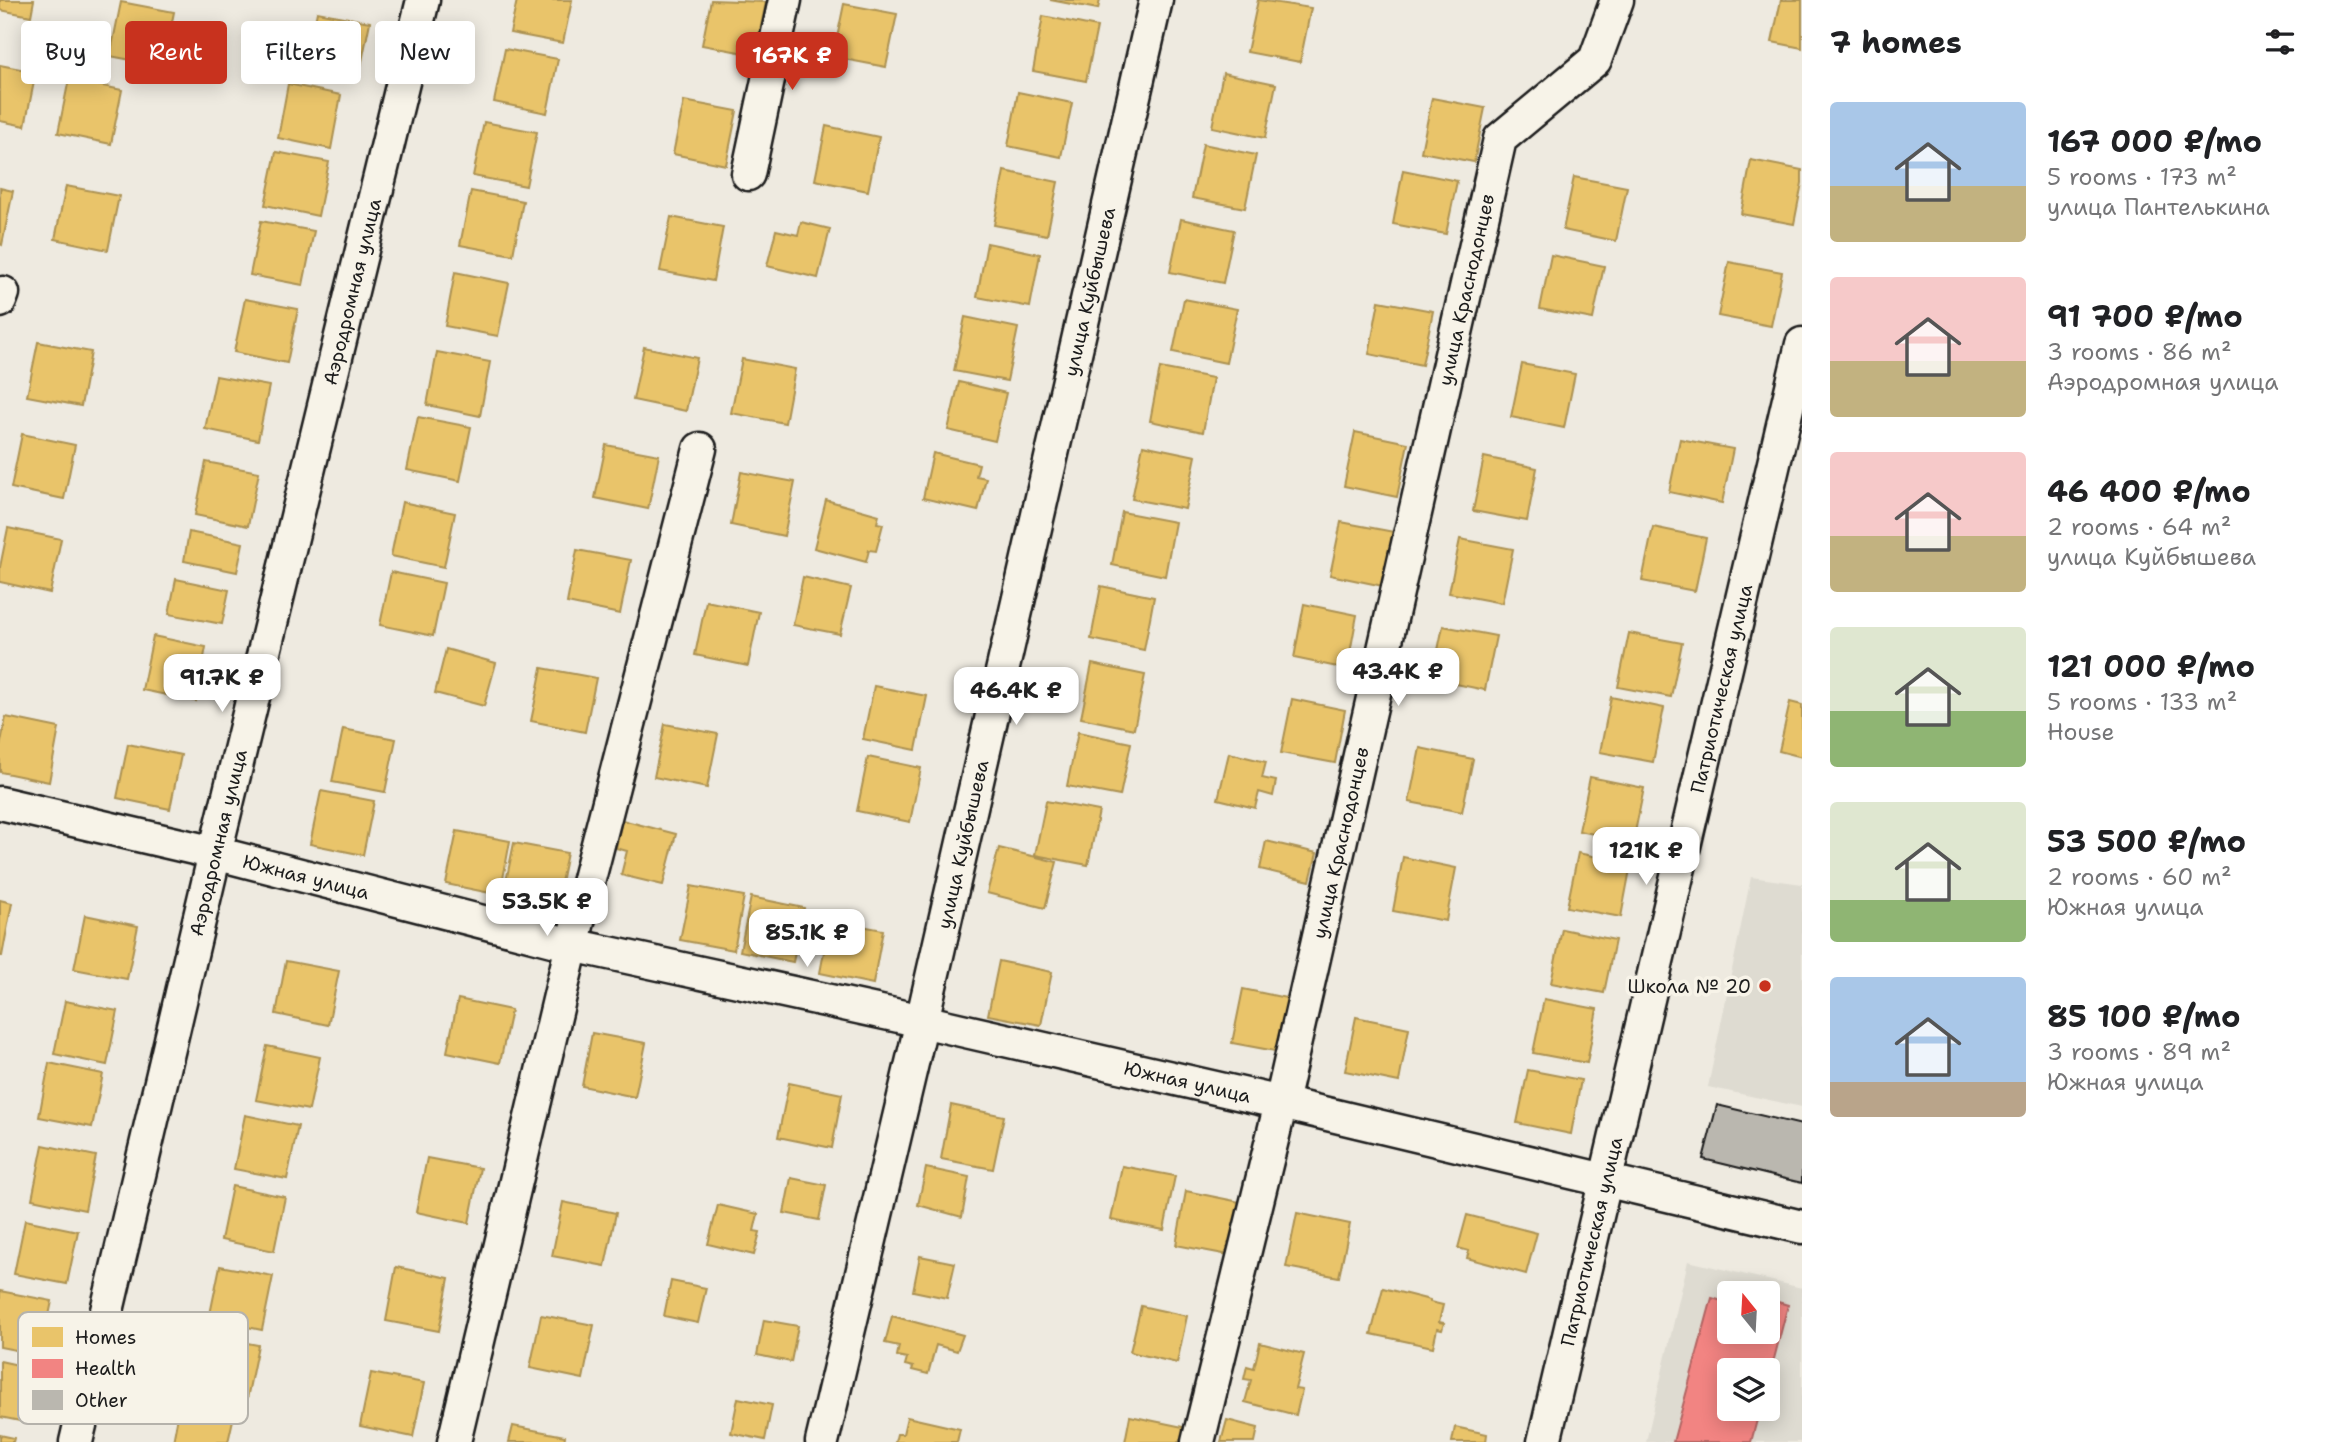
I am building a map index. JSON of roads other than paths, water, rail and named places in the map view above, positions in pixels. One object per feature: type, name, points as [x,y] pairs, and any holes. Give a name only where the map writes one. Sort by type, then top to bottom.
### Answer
[{"type":"street","name":"Аэродромная улица","points":[[107,1312],[215,853],[423,0]]},
{"type":"street","points":[[748,174],[785,0]]},
{"type":"street","name":"улица Куйбышева","points":[[822,1442],[922,1021],[1156,0]]},
{"type":"street","name":"улица Краснодонцев","points":[[1198,1442],[1281,1103],[1500,139],[1595,60],[1617,0]]},
{"type":"street","name":"Патриотическая улица","points":[[1544,1442],[1802,344]]},
{"type":"street","points":[[454,1442],[572,945],[700,449]]},
{"type":"street","name":"Южная улица","points":[[0,803],[215,853],[572,945],[1281,1103],[1802,1227]]},
{"type":"street","name":"Аэродромная улица","points":[[76,1442],[80,1424]]},
{"type":"place","name":"Школа № 20","points":[[1765,986]]}]
